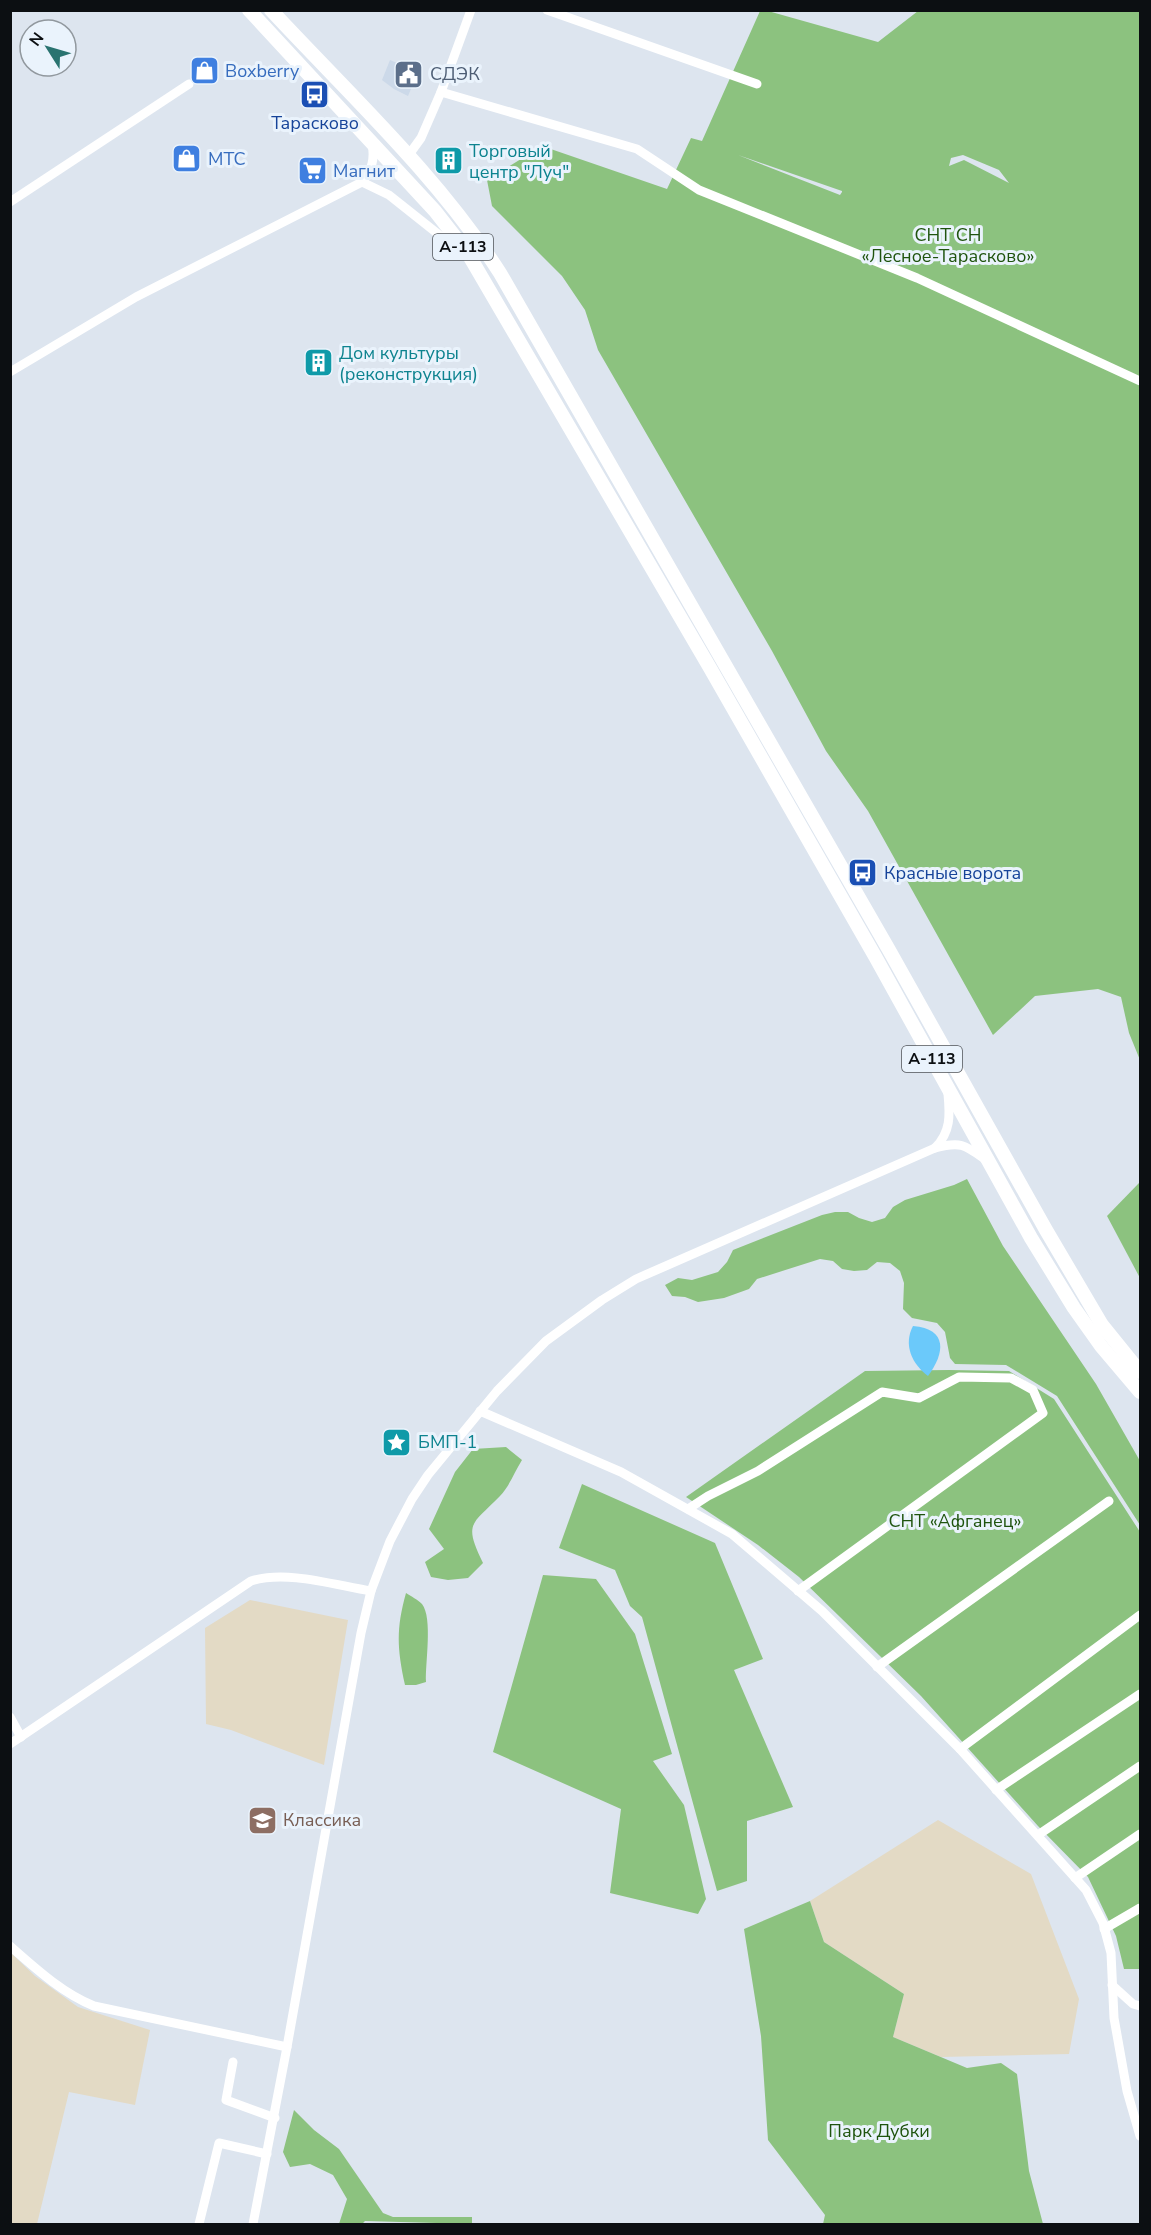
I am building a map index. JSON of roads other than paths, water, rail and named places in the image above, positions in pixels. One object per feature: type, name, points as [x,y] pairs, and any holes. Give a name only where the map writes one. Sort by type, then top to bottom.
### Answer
[{"type":"highway","name":"А-113","points":[[249,10],[435,211],[455,235],[477,268],[722,687],[876,958],[988,1162],[1074,1308],[1101,1346],[1140,1392]]},
{"type":"highway","name":"А-113","points":[[271,10],[408,156],[458,213],[500,273],[889,950],[1046,1230],[1102,1325],[1140,1372]]},
{"type":"street","points":[[408,156],[421,138],[441,92],[471,10]]},
{"type":"street","points":[[547,10],[757,84]]},
{"type":"street","points":[[10,202],[189,84]]},
{"type":"street","points":[[441,92],[637,149],[699,190],[918,278],[1140,381]]},
{"type":"street","points":[[10,372],[136,297],[362,182],[369,174],[373,162],[372,143]]},
{"type":"street","points":[[362,182],[389,195],[460,251],[477,268]]},
{"type":"street","points":[[935,1148],[949,1124],[948,1090]]},
{"type":"street","points":[[253,2224],[288,2047],[336,1766],[371,1591],[396,1528],[436,1463],[480,1411],[546,1341],[621,1288],[654,1271],[935,1148],[958,1143],[988,1162]]},
{"type":"street","points":[[688,1509],[708,1496],[758,1471],[882,1392],[919,1398],[959,1377],[1011,1378],[1033,1390],[1042,1413],[798,1591]]},
{"type":"street","points":[[480,1411],[621,1472],[732,1534],[822,1611],[960,1749],[1086,1890],[1104,1929],[1111,1953],[1114,2018],[1127,2091],[1140,2136]]},
{"type":"street","points":[[878,1667],[1109,1501]]},
{"type":"street","points":[[10,1744],[251,1581],[284,1576],[371,1591]]},
{"type":"street","points":[[960,1749],[1140,1615]]},
{"type":"street","points":[[996,1790],[1140,1694]]},
{"type":"street","points":[[10,1717],[21,1737]]},
{"type":"street","points":[[1038,1835],[1140,1766]]},
{"type":"street","points":[[1075,1878],[1140,1834]]},
{"type":"street","points":[[1104,1929],[1140,1908]]},
{"type":"street","points":[[10,1946],[45,1976],[80,2001],[94,2006],[288,2047]]},
{"type":"street","points":[[1113,1986],[1133,2004],[1140,2006]]},
{"type":"street","points":[[233,2062],[226,2100],[275,2118]]},
{"type":"street","points":[[199,2224],[219,2143],[267,2154]]},
{"type":"water","points":[[913,1326],[924,1328],[938,1337],[940,1351],[938,1359],[928,1376],[911,1354],[909,1340]]},
{"type":"place","name":"Boxberry","points":[[204,71]]},
{"type":"place","name":"СДЭК","points":[[409,74]]},
{"type":"place","name":"Тарасково","points":[[315,94]]},
{"type":"place","name":"МТС","points":[[187,159]]},
{"type":"place","name":"Торговый центр \"Луч\"","points":[[448,161]]},
{"type":"place","name":"Магнит","points":[[312,171]]},
{"type":"place","name":"Дом культуры (реконструкция)","points":[[318,363]]},
{"type":"place","name":"Красные ворота","points":[[863,873]]},
{"type":"place","name":"БМП-1","points":[[397,1442]]},
{"type":"place","name":"Классика","points":[[262,1820]]},
{"type":"park label","name":"СНТ СН «Лесное-Тарасково»","points":[[948,245]]},
{"type":"park label","name":"СНТ «Афганец»","points":[[955,1521]]},
{"type":"park label","name":"Парк Дубки","points":[[879,2131]]}]
